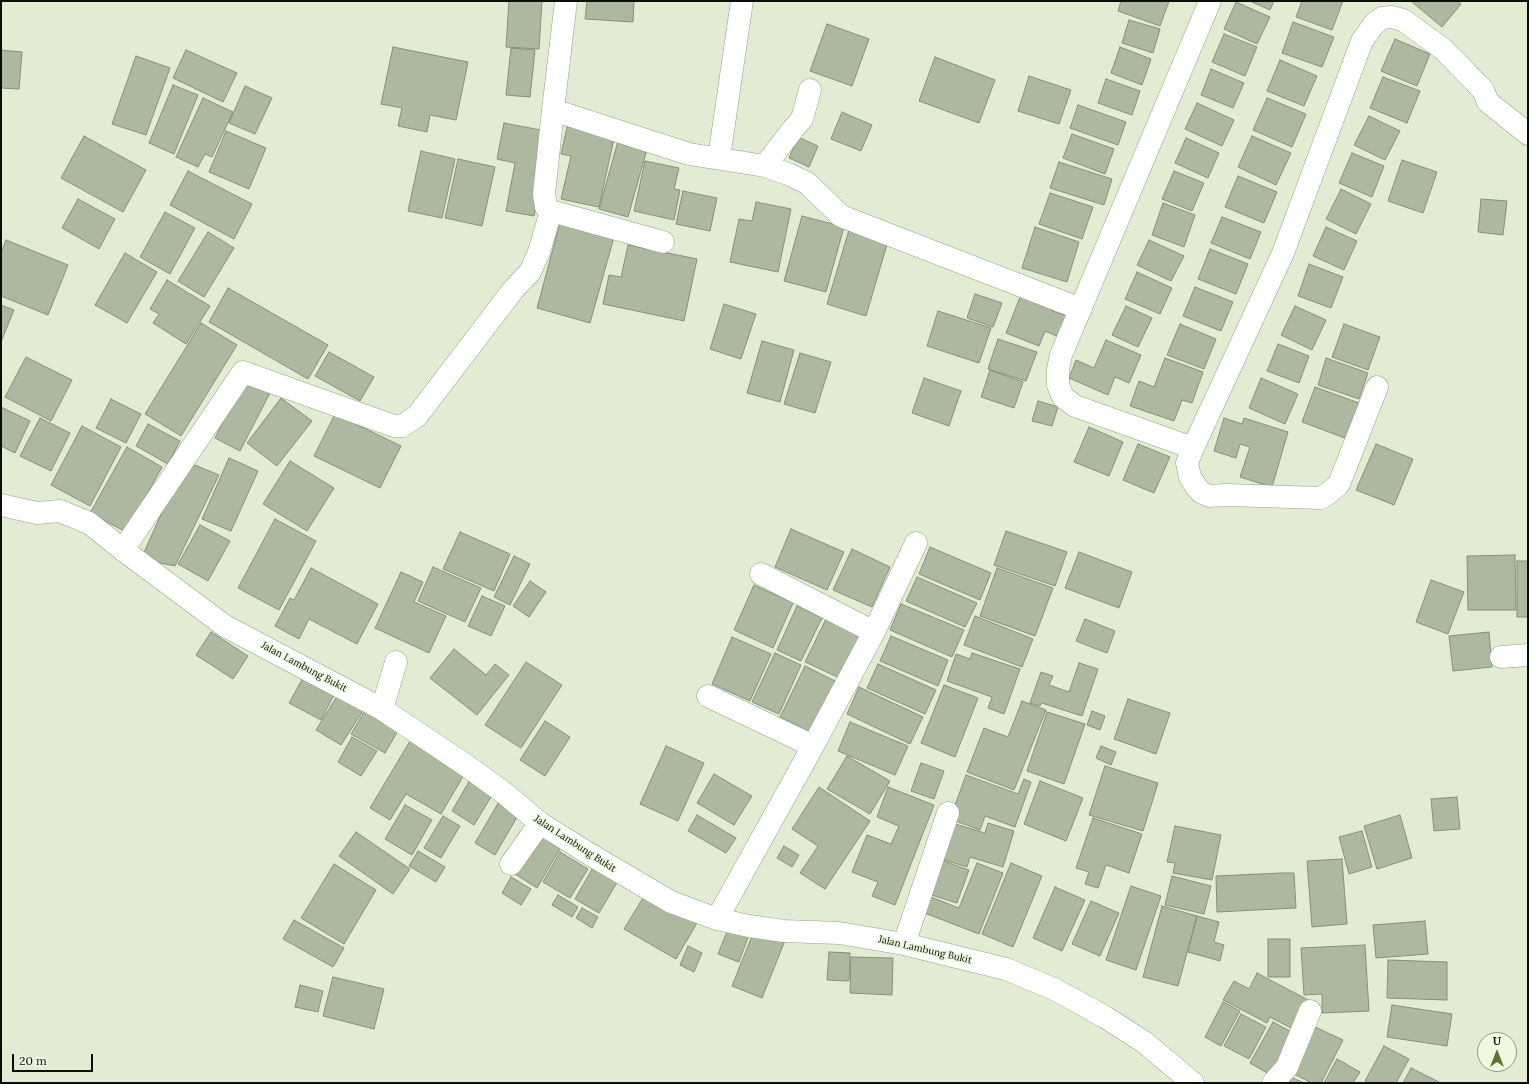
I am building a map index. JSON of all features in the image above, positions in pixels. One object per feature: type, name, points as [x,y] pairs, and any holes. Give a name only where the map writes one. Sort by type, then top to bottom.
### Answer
[{"type":"street","points":[[566,1],[544,194],[546,207],[550,211],[662,242]]},
{"type":"street","points":[[719,158],[742,1]]},
{"type":"street","points":[[1193,448],[1075,406],[1064,398],[1058,385],[1058,369],[1061,355],[1210,1]]},
{"type":"street","points":[[1377,387],[1340,484],[1321,498],[1228,495],[1209,496],[1197,488],[1190,477],[1187,463],[1193,448],[1283,253],[1362,41],[1375,23],[1382,18],[1403,20],[1443,49],[1483,90],[1488,102],[1528,134]]},
{"type":"street","points":[[765,166],[802,119],[810,90]]},
{"type":"street","points":[[553,110],[689,154],[765,166],[788,174],[807,183],[841,216],[1081,309]]},
{"type":"street","points":[[123,550],[243,372],[394,426],[402,426],[417,416],[513,290],[530,272],[539,252],[550,211]]},
{"type":"street","name":"Jalan Lambung Bukit","points":[[1,505],[37,513],[60,511],[89,523],[225,626],[382,709],[504,792],[540,822],[591,856],[672,902],[717,919],[749,926],[784,931],[839,933],[904,944],[1006,969],[1054,988],[1144,1042],[1193,1083]]},
{"type":"street","points":[[717,919],[814,746],[874,632],[916,543]]},
{"type":"street","points":[[761,574],[874,632]]},
{"type":"street","points":[[1501,657],[1528,655]]},
{"type":"street","points":[[382,709],[396,662]]},
{"type":"street","points":[[708,696],[814,746]]},
{"type":"street","points":[[904,944],[948,813]]},
{"type":"street","points":[[511,864],[540,822]]},
{"type":"street","points":[[1274,1083],[1287,1067],[1310,1011]]},
{"type":"building","points":[[509,1],[542,1],[539,49],[506,47]]},
{"type":"building","points":[[587,1],[634,1],[633,22],[585,19]]},
{"type":"building","points":[[1121,1],[1169,1],[1160,26],[1118,11]]},
{"type":"building","points":[[1250,1],[1274,1],[1270,10]]},
{"type":"building","points":[[1302,1],[1343,1],[1332,30],[1296,17]]},
{"type":"building","points":[[1457,1],[1461,4],[1442,27],[1412,2]]},
{"type":"building","points":[[1236,2],[1270,17],[1257,44],[1224,29]]},
{"type":"building","points":[[1129,20],[1160,29],[1153,53],[1122,43]]},
{"type":"building","points":[[1293,22],[1334,37],[1322,67],[1282,53]]},
{"type":"building","points":[[827,24],[869,39],[852,86],[810,71]]},
{"type":"building","points":[[1224,34],[1257,47],[1245,76],[1212,62]]},
{"type":"building","points":[[1395,39],[1430,54],[1417,86],[1381,71]]},
{"type":"building","points":[[393,47],[468,62],[456,120],[430,115],[427,132],[398,126],[402,108],[381,104]]},
{"type":"building","points":[[1120,47],[1151,59],[1142,85],[1111,73]]},
{"type":"building","points":[[511,48],[535,50],[530,97],[506,95]]},
{"type":"building","points":[[1,50],[22,52],[19,89],[1,88]]},
{"type":"building","points":[[186,50],[237,73],[223,102],[173,78]]},
{"type":"building","points":[[136,56],[170,68],[146,135],[112,124]]},
{"type":"building","points":[[935,57],[995,80],[979,123],[919,101]]},
{"type":"building","points":[[1280,60],[1317,76],[1304,106],[1267,91]]},
{"type":"building","points":[[1211,69],[1244,83],[1233,108],[1201,95]]},
{"type":"building","points":[[1029,76],[1071,90],[1059,124],[1018,111]]},
{"type":"building","points":[[1383,77],[1420,91],[1407,123],[1370,108]]},
{"type":"building","points":[[1106,79],[1140,91],[1132,115],[1098,103]]},
{"type":"building","points":[[173,85],[198,95],[174,154],[149,143]]},
{"type":"building","points":[[245,86],[272,98],[255,134],[229,123]]},
{"type":"building","points":[[203,98],[233,112],[212,157],[205,154],[198,167],[176,157]]},
{"type":"building","points":[[1267,98],[1306,114],[1292,147],[1253,130]]},
{"type":"building","points":[[1197,103],[1234,120],[1222,146],[1185,129]]},
{"type":"building","points":[[1078,105],[1126,122],[1118,145],[1070,128]]},
{"type":"building","points":[[842,112],[872,125],[861,151],[831,139]]},
{"type":"building","points":[[1369,116],[1400,131],[1385,160],[1354,145]]},
{"type":"building","points":[[504,123],[551,132],[534,216],[506,211],[515,163],[497,159]]},
{"type":"building","points":[[568,123],[615,134],[599,207],[561,199],[571,156],[561,154]]},
{"type":"building","points":[[226,131],[266,148],[249,189],[209,172]]},
{"type":"building","points":[[620,134],[649,142],[628,217],[599,209]]},
{"type":"building","points":[[1072,134],[1114,149],[1105,174],[1063,158]]},
{"type":"building","points":[[84,136],[146,170],[123,212],[61,178]]},
{"type":"building","points":[[1252,136],[1291,153],[1276,185],[1238,167]]},
{"type":"building","points":[[798,137],[818,146],[809,167],[789,158]]},
{"type":"building","points":[[1186,138],[1219,153],[1208,178],[1175,163]]},
{"type":"building","points":[[421,151],[455,159],[442,218],[408,211]]},
{"type":"building","points":[[1352,153],[1384,166],[1372,197],[1339,183]]},
{"type":"building","points":[[458,159],[495,167],[482,226],[445,218]]},
{"type":"building","points":[[1402,160],[1437,172],[1423,213],[1388,201]]},
{"type":"building","points":[[645,161],[679,168],[674,189],[680,190],[674,220],[634,211]]},
{"type":"building","points":[[1059,162],[1112,179],[1104,205],[1050,188]]},
{"type":"building","points":[[188,171],[252,204],[234,239],[170,205]]},
{"type":"building","points":[[1174,171],[1204,183],[1192,211],[1162,199]]},
{"type":"building","points":[[1238,176],[1277,192],[1264,223],[1225,207]]},
{"type":"building","points":[[1341,189],[1371,204],[1356,234],[1326,219]]},
{"type":"building","points":[[683,191],[717,198],[710,231],[676,224]]},
{"type":"building","points":[[1050,193],[1093,207],[1082,239],[1039,224]]},
{"type":"building","points":[[78,199],[115,219],[99,249],[62,228]]},
{"type":"building","points":[[1481,199],[1507,201],[1503,235],[1478,232]]},
{"type":"building","points":[[756,202],[791,209],[778,272],[730,262],[739,219],[752,221]]},
{"type":"building","points":[[1163,203],[1195,215],[1184,247],[1152,235]]},
{"type":"building","points":[[165,212],[195,228],[170,274],[140,257]]},
{"type":"building","points":[[802,216],[844,227],[826,292],[784,281]]},
{"type":"building","points":[[1222,217],[1261,232],[1250,259],[1211,243]]},
{"type":"building","points":[[560,223],[614,237],[590,323],[537,308]]},
{"type":"building","points":[[1035,227],[1079,242],[1067,282],[1022,268]]},
{"type":"building","points":[[1326,227],[1357,241],[1344,270],[1313,256]]},
{"type":"building","points":[[849,230],[888,241],[866,316],[827,304]]},
{"type":"building","points":[[208,232],[234,248],[204,297],[178,281]]},
{"type":"building","points":[[6,240],[68,265],[48,315],[1,296],[1,253]]},
{"type":"building","points":[[1149,240],[1184,256],[1171,281],[1137,265]]},
{"type":"building","points":[[628,245],[697,259],[684,321],[603,304],[609,275],[621,277]]},
{"type":"building","points":[[1210,249],[1248,264],[1236,294],[1198,279]]},
{"type":"building","points":[[125,253],[157,272],[127,323],[95,305]]},
{"type":"building","points":[[1309,264],[1343,277],[1331,308],[1298,296]]},
{"type":"building","points":[[1137,272],[1172,288],[1160,314],[1125,299]]},
{"type":"building","points":[[167,280],[210,306],[186,344],[153,323],[159,314],[150,309]]},
{"type":"building","points":[[1195,287],[1233,302],[1221,331],[1183,316]]},
{"type":"building","points":[[228,288],[328,345],[308,379],[209,322]]},
{"type":"building","points":[[1022,292],[1055,304],[1052,311],[1067,316],[1059,337],[1045,331],[1039,346],[1006,333]]},
{"type":"building","points":[[975,294],[1002,303],[993,327],[967,318]]},
{"type":"building","points":[[724,304],[756,314],[741,359],[710,349]]},
{"type":"building","points":[[1,305],[14,310],[1,342]]},
{"type":"building","points":[[1126,306],[1152,318],[1138,347],[1112,335]]},
{"type":"building","points":[[1295,306],[1326,320],[1312,350],[1281,335]]},
{"type":"building","points":[[938,311],[991,328],[979,363],[927,346]]},
{"type":"building","points":[[201,323],[237,345],[181,436],[145,414]]},
{"type":"building","points":[[1180,324],[1216,339],[1204,369],[1167,355]]},
{"type":"building","points":[[1344,324],[1380,337],[1368,370],[1332,357]]},
{"type":"building","points":[[998,339],[1037,352],[1026,381],[988,369]]},
{"type":"building","points":[[1106,340],[1141,355],[1129,383],[1115,377],[1108,395],[1069,378],[1076,360],[1094,368]]},
{"type":"building","points":[[762,341],[794,350],[780,402],[747,393]]},
{"type":"building","points":[[1278,344],[1309,356],[1299,383],[1267,371]]},
{"type":"building","points":[[329,352],[374,377],[360,401],[315,376]]},
{"type":"building","points":[[800,353],[831,362],[815,413],[784,404]]},
{"type":"building","points":[[26,357],[72,380],[51,421],[5,397]]},
{"type":"building","points":[[1165,358],[1203,372],[1192,403],[1182,400],[1174,421],[1130,406],[1139,381],[1154,387]]},
{"type":"building","points":[[1326,358],[1368,373],[1359,399],[1318,385]]},
{"type":"building","points":[[990,370],[1023,382],[1014,408],[981,397]]},
{"type":"building","points":[[245,378],[271,391],[240,451],[215,438]]},
{"type":"building","points":[[924,378],[961,391],[949,426],[912,413]]},
{"type":"building","points":[[1261,378],[1298,394],[1285,424],[1249,408]]},
{"type":"building","points":[[1315,387],[1359,403],[1345,438],[1302,422]]},
{"type":"building","points":[[281,398],[312,421],[277,466],[247,443]]},
{"type":"building","points":[[111,399],[141,414],[126,443],[96,428]]},
{"type":"building","points":[[1038,401],[1058,407],[1052,426],[1032,421]]},
{"type":"building","points":[[1,407],[30,421],[15,453],[1,446]]},
{"type":"building","points":[[335,414],[401,446],[380,488],[314,456]]},
{"type":"building","points":[[40,418],[70,433],[51,471],[20,456]]},
{"type":"building","points":[[1224,418],[1242,424],[1244,418],[1288,432],[1272,487],[1240,477],[1250,447],[1240,444],[1236,458],[1214,451]]},
{"type":"building","points":[[148,424],[180,441],[168,464],[136,446]]},
{"type":"building","points":[[82,426],[121,447],[90,506],[51,485]]},
{"type":"building","points":[[1089,427],[1123,442],[1109,476],[1074,462]]},
{"type":"building","points":[[1138,444],[1170,457],[1154,493],[1123,480]]},
{"type":"building","points":[[1376,444],[1413,459],[1394,505],[1356,490]]},
{"type":"building","points":[[127,447],[162,467],[126,532],[90,513]]},
{"type":"building","points":[[229,458],[258,471],[231,531],[202,519]]},
{"type":"building","points":[[185,461],[219,475],[175,566],[141,559]]},
{"type":"building","points":[[290,461],[334,488],[307,531],[263,504]]},
{"type":"building","points":[[275,519],[316,541],[279,610],[238,588]]},
{"type":"building","points":[[200,525],[230,541],[208,581],[178,564]]},
{"type":"building","points":[[791,529],[844,552],[827,590],[775,567]]},
{"type":"building","points":[[1006,531],[1067,552],[1055,586],[994,565]]},
{"type":"building","points":[[460,532],[510,554],[494,591],[443,569]]},
{"type":"building","points":[[930,547],[991,573],[980,600],[919,574]]},
{"type":"building","points":[[852,549],[890,567],[872,607],[833,590]]},
{"type":"building","points":[[1079,552],[1132,572],[1119,608],[1065,588]]},
{"type":"building","points":[[1515,555],[1516,610],[1468,610],[1467,556]]},
{"type":"building","points":[[514,556],[530,564],[510,605],[494,597]]},
{"type":"building","points":[[1517,561],[1528,561],[1528,617],[1517,617]]},
{"type":"building","points":[[433,567],[481,588],[465,622],[418,601]]},
{"type":"building","points":[[311,568],[378,604],[357,644],[309,619],[299,639],[275,626],[290,598],[294,600]]},
{"type":"building","points":[[997,568],[1053,588],[1035,636],[980,616]]},
{"type":"building","points":[[401,572],[423,582],[414,602],[446,616],[429,653],[375,628]]},
{"type":"building","points":[[917,577],[977,603],[965,627],[906,601]]},
{"type":"building","points":[[1431,580],[1464,592],[1448,634],[1416,622]]},
{"type":"building","points":[[530,581],[546,592],[529,617],[513,606]]},
{"type":"building","points":[[754,585],[793,603],[773,648],[734,630]]},
{"type":"building","points":[[482,596],[505,606],[491,636],[468,626]]},
{"type":"building","points":[[901,604],[964,630],[952,657],[890,630]]},
{"type":"building","points":[[797,606],[822,618],[801,661],[777,650]]},
{"type":"building","points":[[975,616],[1033,639],[1022,667],[964,645]]},
{"type":"building","points":[[826,619],[864,637],[844,680],[805,662]]},
{"type":"building","points":[[1085,619],[1115,631],[1107,653],[1076,641]]},
{"type":"building","points":[[211,632],[248,656],[233,679],[196,655]]},
{"type":"building","points":[[1489,632],[1492,667],[1453,671],[1449,636]]},
{"type":"building","points":[[891,636],[948,660],[938,686],[880,661]]},
{"type":"building","points":[[732,637],[771,654],[750,701],[712,684]]},
{"type":"building","points":[[454,649],[486,675],[495,664],[509,675],[477,715],[430,678]]},
{"type":"building","points":[[775,653],[801,665],[779,714],[752,702]]},
{"type":"building","points":[[972,653],[1020,669],[1004,714],[988,708],[992,697],[947,681],[956,654],[970,659]]},
{"type":"building","points":[[526,662],[562,685],[521,748],[485,725]]},
{"type":"building","points":[[1079,663],[1098,669],[1082,716],[1042,703],[1040,706],[1030,703],[1041,672],[1053,676],[1049,685],[1069,692]]},
{"type":"building","points":[[878,664],[936,690],[925,714],[867,688]]},
{"type":"building","points":[[805,666],[837,682],[812,733],[780,717]]},
{"type":"building","points":[[304,676],[335,693],[321,720],[289,703]]},
{"type":"building","points":[[944,685],[978,698],[955,757],[921,743]]},
{"type":"building","points":[[859,687],[923,717],[910,744],[847,714]]},
{"type":"building","points":[[341,690],[366,706],[341,745],[316,730]]},
{"type":"building","points":[[1128,699],[1170,713],[1156,754],[1114,739]]},
{"type":"building","points":[[1022,701],[1046,710],[1014,790],[967,772],[984,728],[1008,737]]},
{"type":"building","points":[[367,707],[400,727],[385,753],[351,734]]},
{"type":"building","points":[[1092,711],[1105,716],[1100,730],[1087,725]]},
{"type":"building","points":[[1047,712],[1085,724],[1064,784],[1027,771]]},
{"type":"building","points":[[545,721],[570,737],[545,776],[520,760]]},
{"type":"building","points":[[850,722],[908,746],[895,775],[838,751]]},
{"type":"building","points":[[413,736],[468,768],[441,814],[406,794],[390,820],[370,808]]},
{"type":"building","points":[[352,737],[377,751],[361,776],[338,762]]},
{"type":"building","points":[[666,746],[704,763],[678,821],[640,804]]},
{"type":"building","points":[[1101,746],[1116,752],[1111,765],[1096,758]]},
{"type":"building","points":[[847,756],[890,781],[870,814],[827,789]]},
{"type":"building","points":[[921,763],[944,771],[934,799],[911,791]]},
{"type":"building","points":[[1105,766],[1158,783],[1143,831],[1089,815]]},
{"type":"building","points":[[714,774],[752,796],[734,825],[697,803]]},
{"type":"building","points":[[966,775],[1018,794],[1024,779],[1031,782],[1015,827],[985,816],[980,830],[950,819]]},
{"type":"building","points":[[471,778],[494,792],[474,825],[452,811]]},
{"type":"building","points":[[1040,781],[1083,798],[1066,841],[1024,824]]},
{"type":"building","points":[[819,787],[870,821],[825,889],[800,873],[818,846],[792,829]]},
{"type":"building","points":[[888,787],[934,805],[895,905],[872,896],[878,882],[852,872],[867,835],[891,844],[899,826],[877,817]]},
{"type":"building","points":[[1457,797],[1460,829],[1434,831],[1431,799]]},
{"type":"building","points":[[500,800],[520,812],[495,855],[475,843]]},
{"type":"building","points":[[405,805],[432,820],[412,855],[385,839]]},
{"type":"building","points":[[697,815],[736,838],[726,853],[688,831]]},
{"type":"building","points":[[1400,815],[1412,858],[1377,869],[1364,826]]},
{"type":"building","points":[[443,816],[460,826],[441,858],[424,848]]},
{"type":"building","points":[[1093,818],[1142,834],[1129,873],[1106,865],[1098,888],[1085,884],[1089,872],[1076,868]]},
{"type":"building","points":[[952,823],[985,833],[988,823],[1014,831],[1003,867],[970,857],[967,867],[941,859]]},
{"type":"building","points":[[1175,826],[1221,835],[1212,880],[1173,873],[1175,863],[1167,862]]},
{"type":"building","points":[[536,831],[561,847],[537,888],[512,872]]},
{"type":"building","points":[[1362,831],[1372,867],[1349,874],[1339,837]]},
{"type":"building","points":[[356,832],[410,869],[393,894],[339,856]]},
{"type":"building","points":[[784,846],[799,855],[792,867],[777,858]]},
{"type":"building","points":[[418,851],[445,867],[436,882],[409,866]]},
{"type":"building","points":[[560,852],[588,869],[570,898],[543,882]]},
{"type":"building","points":[[937,859],[969,870],[957,903],[925,893]]},
{"type":"building","points":[[1342,859],[1347,924],[1312,927],[1307,861]]},
{"type":"building","points":[[977,863],[1003,873],[979,934],[922,912],[928,896],[959,908]]},
{"type":"building","points":[[1011,863],[1042,876],[1013,947],[982,934]]},
{"type":"building","points":[[334,864],[376,890],[344,944],[301,918]]},
{"type":"building","points":[[595,864],[619,879],[599,913],[575,899]]},
{"type":"building","points":[[1294,873],[1296,908],[1217,912],[1216,876]]},
{"type":"building","points":[[1172,876],[1211,886],[1204,914],[1165,905]]},
{"type":"building","points":[[511,877],[531,889],[521,905],[502,893]]},
{"type":"building","points":[[1131,886],[1161,896],[1136,970],[1106,960]]},
{"type":"building","points":[[1055,887],[1085,900],[1062,951],[1033,938]]},
{"type":"building","points":[[646,893],[697,923],[676,959],[624,929]]},
{"type":"building","points":[[558,895],[578,907],[572,917],[552,905]]},
{"type":"building","points":[[1091,901],[1119,913],[1100,956],[1072,944]]},
{"type":"building","points":[[1162,906],[1197,916],[1178,986],[1143,977]]},
{"type":"building","points":[[582,908],[598,917],[592,928],[576,918]]},
{"type":"building","points":[[1197,916],[1219,922],[1214,942],[1224,945],[1220,961],[1188,952]]},
{"type":"building","points":[[294,920],[344,948],[333,967],[283,939]]},
{"type":"building","points":[[1425,921],[1428,954],[1376,958],[1373,925]]},
{"type":"building","points":[[730,924],[750,932],[739,962],[718,954]]},
{"type":"building","points":[[754,931],[784,943],[762,998],[732,986]]},
{"type":"building","points":[[1268,939],[1290,939],[1290,977],[1268,977]]},
{"type":"building","points":[[1365,945],[1369,1011],[1322,1013],[1322,994],[1304,995],[1301,948]]},
{"type":"building","points":[[688,946],[702,953],[694,972],[680,965]]},
{"type":"building","points":[[829,952],[850,953],[849,981],[827,980]]},
{"type":"building","points":[[851,957],[893,958],[892,995],[850,993]]},
{"type":"building","points":[[1388,960],[1447,962],[1447,1000],[1387,998]]},
{"type":"building","points":[[1257,973],[1310,1001],[1295,1030],[1270,1017],[1267,1023],[1223,1000],[1234,981],[1249,989]]},
{"type":"building","points":[[333,977],[384,989],[374,1029],[323,1016]]},
{"type":"building","points":[[300,985],[323,991],[318,1012],[295,1007]]},
{"type":"building","points":[[1223,1002],[1240,1011],[1221,1046],[1205,1037]]},
{"type":"building","points":[[1392,1005],[1452,1014],[1447,1046],[1387,1037]]},
{"type":"building","points":[[1241,1014],[1266,1027],[1249,1059],[1224,1046]]},
{"type":"building","points":[[1273,1022],[1297,1035],[1274,1077],[1250,1063]]},
{"type":"building","points":[[1311,1025],[1343,1040],[1321,1083],[1312,1083],[1288,1071]]},
{"type":"building","points":[[1384,1046],[1409,1059],[1396,1083],[1369,1083],[1365,1081]]},
{"type":"building","points":[[1337,1059],[1360,1072],[1353,1083],[1324,1083]]},
{"type":"building","points":[[1411,1068],[1441,1083],[1403,1083]]},
{"type":"building","points":[[1284,1074],[1304,1083],[1280,1083]]}]
